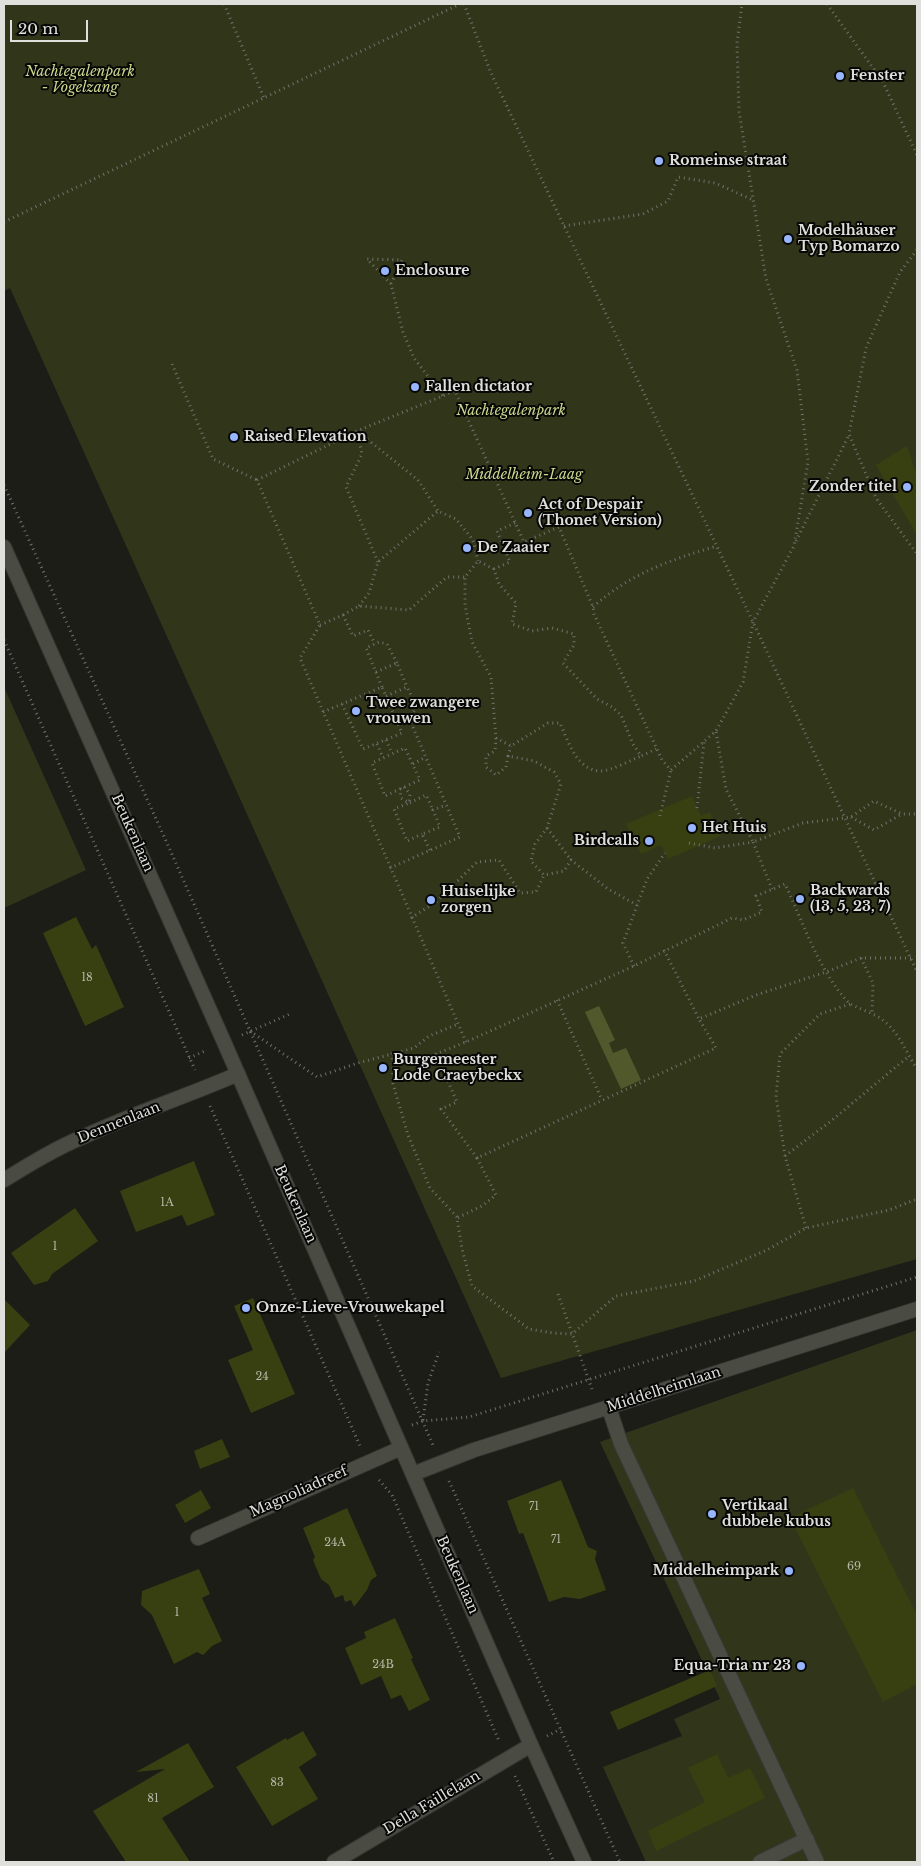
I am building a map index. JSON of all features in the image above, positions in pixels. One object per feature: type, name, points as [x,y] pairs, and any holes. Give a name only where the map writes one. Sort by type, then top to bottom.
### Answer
[{"type":"street","name":"Beukenlaan","points":[[4,547],[584,1862]]},
{"type":"street","name":"Dennenlaan","points":[[4,1180],[44,1155],[85,1135],[238,1074]]},
{"type":"street","name":"Middelheimlaan","points":[[413,1474],[474,1450],[917,1309]]},
{"type":"street","points":[[604,1410],[817,1862]]},
{"type":"street","name":"Magnoliadreef","points":[[198,1538],[401,1448]]},
{"type":"street","name":"Della Faillelaan","points":[[334,1862],[531,1745]]},
{"type":"street","points":[[760,1862],[806,1839]]},
{"type":"path","points":[[224,4],[264,98]]},
{"type":"path","points":[[4,222],[460,4]]},
{"type":"path","points":[[464,4],[491,73],[717,546],[917,972]]},
{"type":"path","points":[[742,4],[737,44],[739,112],[766,279],[797,370],[808,462],[794,546]]},
{"type":"path","points":[[828,4],[883,82],[917,155]]},
{"type":"path","points":[[564,226],[643,214],[668,202],[678,176],[715,182],[754,200]]},
{"type":"path","points":[[660,816],[671,770],[716,731],[744,682],[753,622],[794,546],[849,434],[866,348],[900,272],[917,250]]},
{"type":"path","points":[[391,284],[402,260],[367,259],[391,284],[403,332],[414,358],[442,396]]},
{"type":"path","points":[[172,364],[213,459],[257,480],[320,625]]},
{"type":"path","points":[[257,480],[357,431],[455,390],[524,542],[559,527],[593,607],[594,614],[656,749],[662,760],[671,770]]},
{"type":"path","points":[[357,431],[418,480],[438,511],[456,519],[473,540],[478,561]]},
{"type":"path","points":[[357,431],[362,454],[346,487],[378,562]]},
{"type":"path","points":[[849,434],[876,498],[917,554]]},
{"type":"path","name":"Beukenlaan","points":[[4,485],[250,1031],[422,1421],[620,1862]]},
{"type":"path","points":[[438,511],[378,562],[369,593],[359,606],[320,625],[300,658],[466,1042]]},
{"type":"path","points":[[494,569],[510,562],[497,531],[515,523]]},
{"type":"path","points":[[593,607],[618,586],[648,570],[676,558],[717,546]]},
{"type":"path","points":[[478,561],[494,569],[499,584],[516,603],[512,624],[532,631],[552,628],[574,634],[574,645],[563,663],[596,699],[612,707],[621,715],[633,744],[641,756]]},
{"type":"path","points":[[478,561],[465,576],[465,605],[472,642],[491,677],[496,738],[495,751],[486,756],[486,767],[496,775],[506,767],[511,746],[548,723],[560,723],[578,760],[593,769],[606,770],[656,749]]},
{"type":"path","points":[[359,606],[409,610],[447,577],[465,576]]},
{"type":"path","points":[[343,615],[353,636],[368,630],[375,644]]},
{"type":"path","points":[[4,640],[360,1447]]},
{"type":"path","points":[[342,704],[363,749],[402,733],[397,723],[366,648],[379,642],[387,644],[417,707],[409,718],[397,723]]},
{"type":"path","points":[[376,672],[397,664]]},
{"type":"path","points":[[323,712],[382,687]]},
{"type":"path","points":[[386,696],[407,687]]},
{"type":"path","points":[[390,868],[460,837],[409,718]]},
{"type":"path","points":[[716,731],[726,789],[754,842],[772,889]]},
{"type":"path","points":[[496,738],[511,746]]},
{"type":"path","points":[[386,740],[392,754]]},
{"type":"path","points":[[697,808],[704,742]]},
{"type":"path","points":[[376,744],[383,758]]},
{"type":"path","points":[[405,748],[420,780],[385,796],[372,763],[383,758],[405,748]]},
{"type":"path","points":[[508,756],[534,761],[554,772],[560,784],[547,828],[535,844],[531,861],[544,875]]},
{"type":"path","points":[[412,764],[426,757]]},
{"type":"path","points":[[402,788],[410,794],[409,803]]},
{"type":"path","points":[[402,788],[401,798],[409,803]]},
{"type":"path","points":[[426,795],[433,810],[440,827],[407,841],[394,810],[426,795]]},
{"type":"path","points":[[689,844],[714,848],[748,844],[803,823],[851,817],[874,801],[902,814],[917,814]]},
{"type":"path","points":[[433,810],[446,805]]},
{"type":"path","points":[[851,817],[874,830],[902,814]]},
{"type":"path","points":[[547,828],[571,860],[608,889],[637,906]]},
{"type":"path","points":[[422,834],[430,850]]},
{"type":"path","points":[[634,966],[623,943],[647,879],[665,852]]},
{"type":"path","points":[[411,918],[436,902],[477,862],[499,860],[520,893],[536,892],[544,875]]},
{"type":"path","points":[[544,875],[564,872],[571,860]]},
{"type":"path","points":[[457,1218],[482,1206],[496,1195],[477,1158],[442,1109],[457,1102],[436,1054],[634,966],[732,918],[743,920],[762,912],[756,896],[785,884],[826,972],[850,1004],[872,1013],[886,1022],[899,1038],[917,1069]]},
{"type":"path","points":[[477,1158],[716,1048],[664,950]]},
{"type":"path","points":[[699,1019],[756,995],[862,958],[911,958]]},
{"type":"path","points":[[862,958],[872,983],[872,1013]]},
{"type":"path","points":[[557,1000],[602,1100]]},
{"type":"path","points":[[806,1228],[785,1156],[776,1097],[780,1054],[820,1014],[850,1004]]},
{"type":"path","points":[[250,1031],[290,1014]]},
{"type":"path","points":[[250,1031],[317,1077],[358,1063],[414,1048],[429,1036],[458,1024]]},
{"type":"path","points":[[392,1054],[393,1084],[408,1135],[430,1188],[457,1218],[462,1249],[472,1286],[529,1329],[553,1334],[572,1334],[616,1296],[694,1281],[767,1250],[806,1228],[888,1210],[917,1199]]},
{"type":"path","points":[[785,1156],[831,1121],[909,1056]]},
{"type":"path","points":[[439,1352],[428,1382],[422,1421],[469,1417],[917,1277]]},
{"type":"path","points":[[558,1294],[588,1380],[604,1410]]},
{"type":"path","points":[[368,1462],[376,1477],[392,1495],[554,1862]]},
{"type":"green space","name":"Nachtegalenpark","points":[[4,4],[917,4],[917,1259],[501,1378],[10,288],[4,291]]},
{"type":"green space","points":[[4,687],[86,870],[4,908]]},
{"type":"green space","name":"Middelheimpark","points":[[917,1330],[917,1862],[646,1862],[603,1767],[682,1736],[674,1719],[720,1699],[600,1442]]},
{"type":"shaded area","points":[[599,1006],[615,1040],[609,1043],[613,1053],[626,1048],[641,1080],[621,1089],[585,1012]]},
{"type":"building","points":[[907,446],[917,476],[917,535],[876,465]]},
{"type":"building","name":"Het Huis","points":[[692,796],[701,816],[710,812],[721,836],[668,859],[661,845],[641,854],[626,824]]},
{"type":"building","points":[[76,917],[92,949],[96,945],[124,1007],[85,1026],[43,933]]},
{"type":"building","points":[[194,1161],[215,1215],[187,1226],[182,1215],[136,1232],[120,1191]]},
{"type":"building","points":[[75,1208],[98,1241],[52,1274],[48,1281],[34,1285],[11,1253]]},
{"type":"building","points":[[253,1298],[295,1394],[251,1413],[228,1360],[253,1350],[234,1306]]},
{"type":"building","points":[[4,1299],[30,1325],[4,1353]]},
{"type":"building","points":[[222,1439],[230,1457],[200,1469],[194,1451]]},
{"type":"building","points":[[561,1480],[588,1547],[597,1551],[595,1559],[606,1590],[580,1599],[564,1597],[549,1602],[523,1533],[519,1534],[507,1501]]},
{"type":"building","points":[[853,1488],[917,1615],[917,1684],[883,1702],[790,1518]]},
{"type":"building","points":[[201,1490],[211,1508],[185,1523],[175,1505]]},
{"type":"building","points":[[347,1508],[377,1576],[371,1580],[367,1590],[354,1607],[351,1600],[345,1602],[343,1595],[335,1598],[329,1585],[321,1579],[313,1560],[315,1557],[303,1528]]},
{"type":"building","points":[[199,1569],[210,1594],[202,1598],[222,1641],[212,1646],[203,1655],[197,1652],[174,1664],[152,1615],[141,1605],[142,1591]]},
{"type":"building","points":[[395,1618],[430,1700],[409,1711],[401,1695],[391,1699],[381,1676],[361,1685],[345,1648],[366,1638],[364,1632]]},
{"type":"building","points":[[710,1670],[717,1686],[618,1730],[610,1712]]},
{"type":"building","points":[[303,1731],[317,1755],[299,1767],[318,1799],[272,1826],[236,1767],[286,1738],[287,1740]]},
{"type":"building","points":[[188,1743],[214,1787],[162,1818],[190,1862],[126,1862],[93,1811],[165,1769],[136,1772]]},
{"type":"building","points":[[717,1754],[728,1778],[750,1768],[765,1798],[656,1851],[648,1831],[705,1802],[688,1768]]},
{"type":"place","name":"Fenster","points":[[840,76]]},
{"type":"place","name":"Romeinse straat","points":[[659,161]]},
{"type":"place","name":"Modelhäuser Typ Bomarzo","points":[[788,239]]},
{"type":"place","name":"Enclosure","points":[[385,271]]},
{"type":"place","name":"Fallen dictator","points":[[415,387]]},
{"type":"place","name":"Raised Elevation","points":[[234,437]]},
{"type":"place","name":"Zonder titel","points":[[907,487]]},
{"type":"place","name":"Act of Despair (Thonet Version)","points":[[528,513]]},
{"type":"place","name":"De Zaaier","points":[[467,548]]},
{"type":"place","name":"Twee zwangere vrouwen","points":[[356,711]]},
{"type":"place","name":"Het Huis","points":[[692,828]]},
{"type":"place","name":"Birdcalls","points":[[649,841]]},
{"type":"place","name":"Backwards (13, 5, 23, 7)","points":[[800,899]]},
{"type":"place","name":"Huiselijke zorgen","points":[[431,900]]},
{"type":"place","name":"Burgemeester Lode Craeybeckx","points":[[383,1068]]},
{"type":"place","name":"Onze-Lieve-Vrouwekapel","points":[[246,1308]]},
{"type":"place","name":"Vertikaal dubbele kubus","points":[[712,1514]]},
{"type":"place","name":"Middelheimpark","points":[[789,1571]]},
{"type":"place","name":"Equa-Tria nr 23","points":[[801,1666]]},
{"type":"park label","name":"Nachtegalenpark - Vogelzang","points":[[80,80]]},
{"type":"park label","name":"Middelheim-Laag","points":[[524,475]]}]
